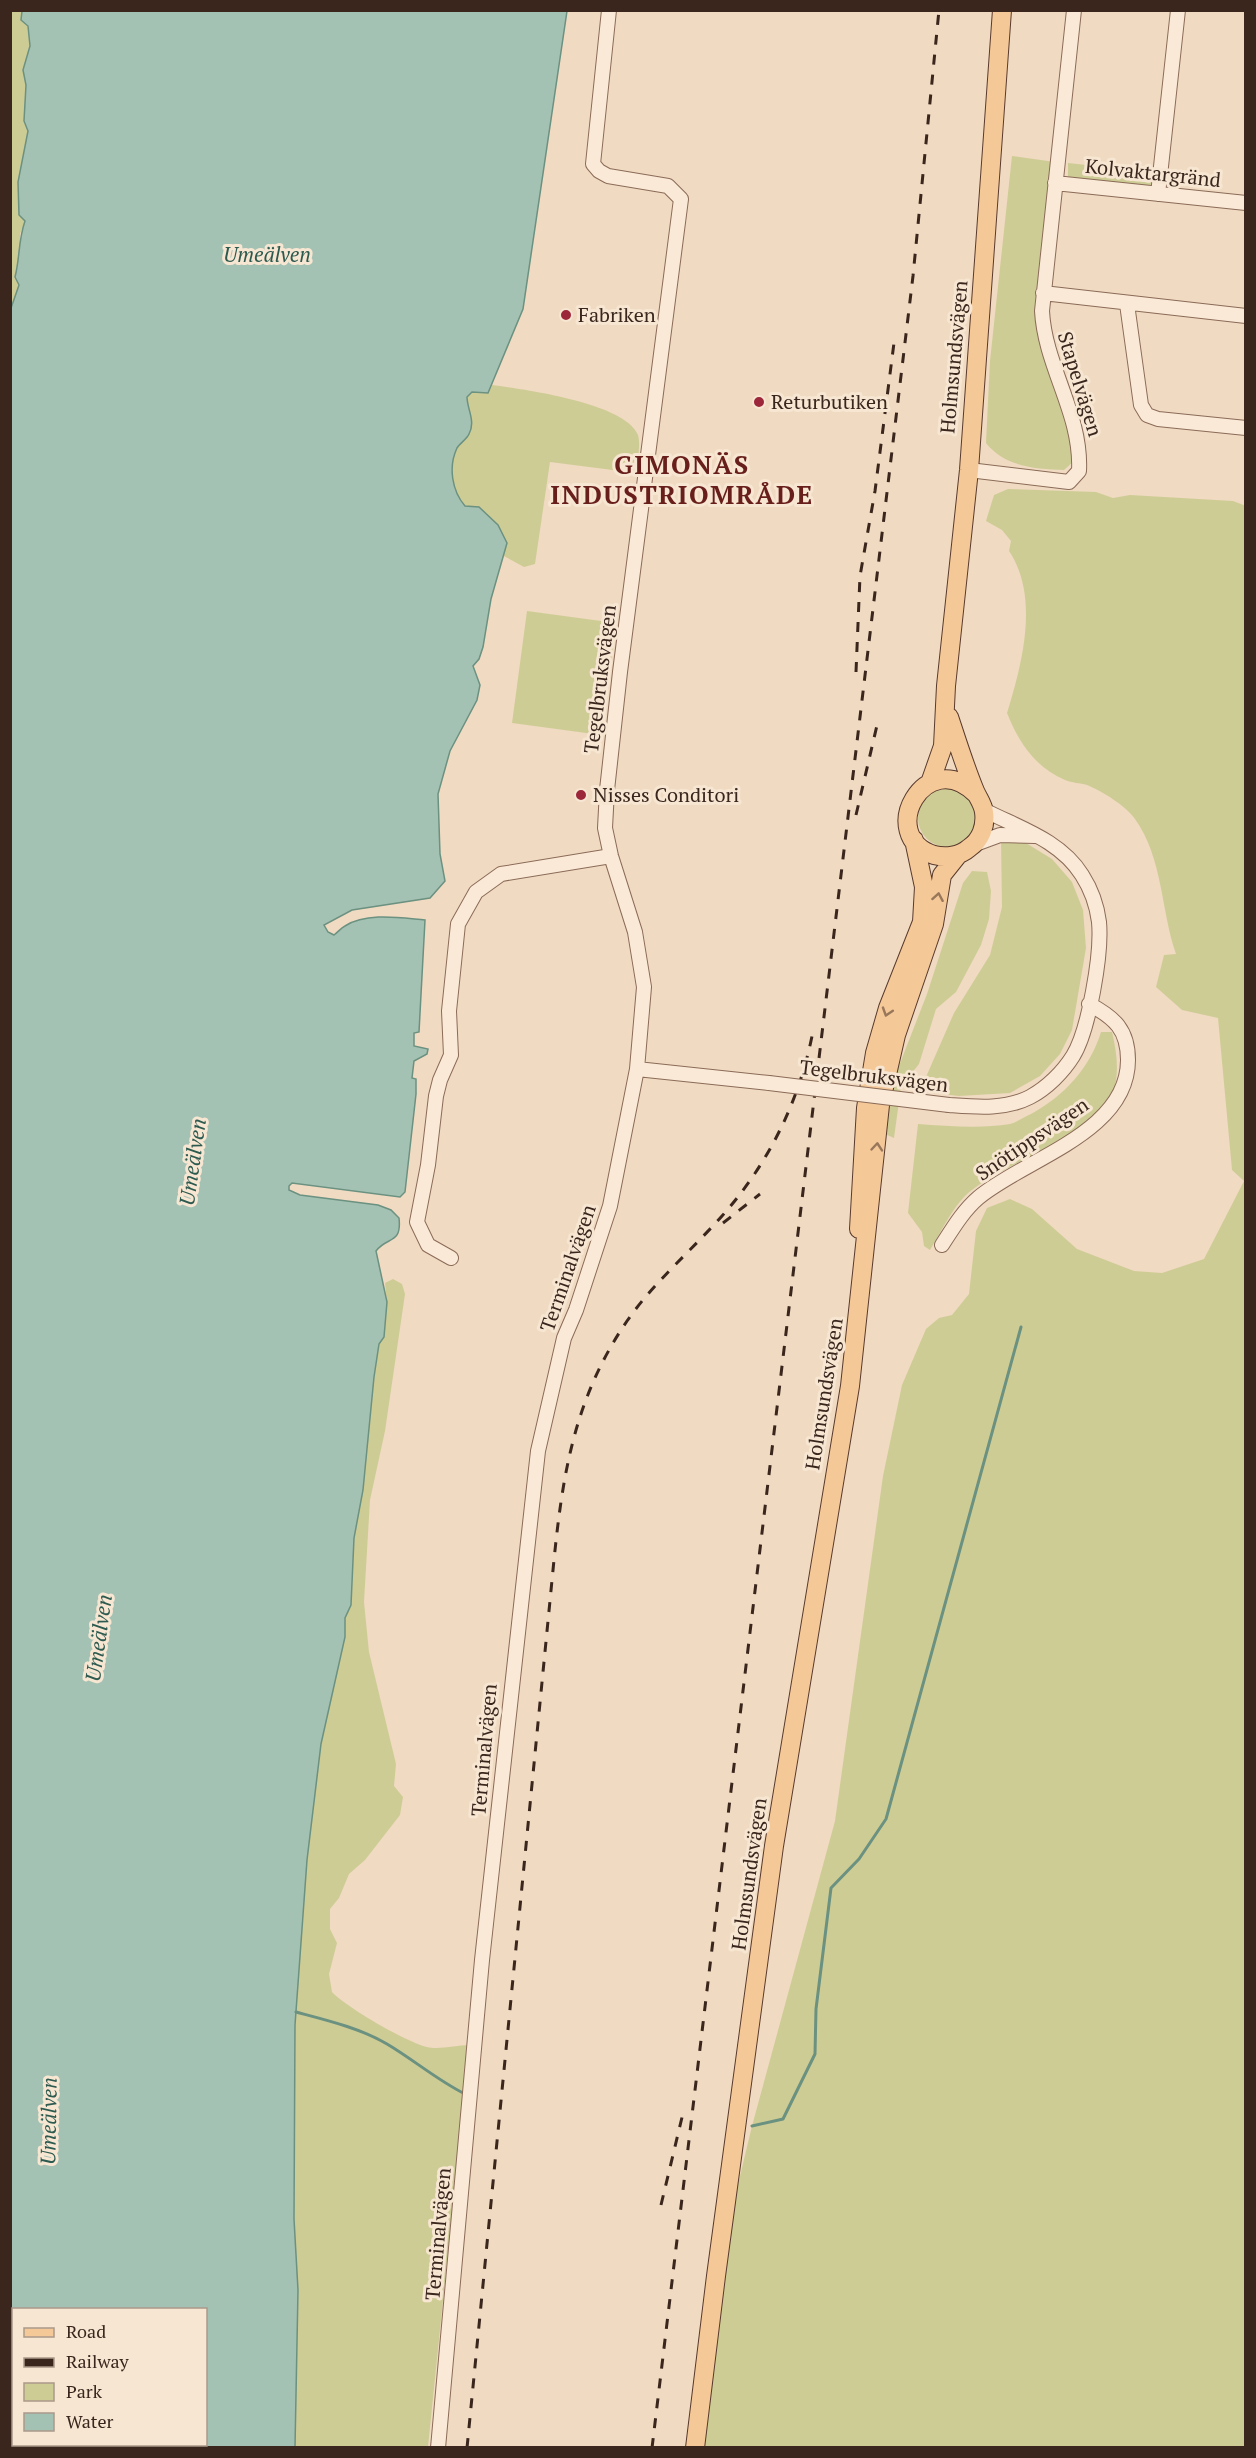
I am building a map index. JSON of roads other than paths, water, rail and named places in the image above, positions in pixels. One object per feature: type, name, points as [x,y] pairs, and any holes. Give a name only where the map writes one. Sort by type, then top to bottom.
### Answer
[{"type":"main road","name":"Holmsundsvägen","points":[[860,1309],[859,1206],[866,1108],[875,1053],[888,1008],[922,922],[924,887],[914,840],[908,825],[909,806],[920,790],[930,783],[941,758],[969,470],[1002,10]]},
{"type":"main road","name":"Holmsundsvägen","points":[[695,2448],[774,1846],[850,1386],[880,1105],[896,1035],[934,924],[942,875],[982,831],[984,810],[976,794],[945,707]]},
{"type":"main road","points":[[930,783],[940,780],[958,781],[976,794]]},
{"type":"main road","points":[[914,840],[934,855],[965,850]]},
{"type":"street","name":"Tegelbruksvägen","points":[[609,10],[593,164],[598,171],[608,176],[668,186],[681,199],[620,672],[605,828],[610,855],[641,959],[644,987],[637,1069],[949,1105],[1006,1106],[1029,1097],[1047,1085],[1074,1055],[1086,1022],[1099,938],[1095,906],[1090,889],[1071,861],[1058,849],[984,810]]},
{"type":"street","name":"Kolvaktargränd","points":[[1043,293],[1074,10]]},
{"type":"street","points":[[1158,194],[1178,10]]},
{"type":"street","name":"Kolvaktargränd","points":[[1055,183],[1245,203]]},
{"type":"street","points":[[1043,293],[1245,316]]},
{"type":"street","name":"Stapelvägen","points":[[969,470],[1069,482],[1079,471],[1077,430],[1043,330],[1043,293]]},
{"type":"street","points":[[1127,304],[1141,405],[1147,415],[1158,419],[1245,428]]},
{"type":"street","name":"Tegelbruksvägen","points":[[965,850],[1000,835],[1035,836]]},
{"type":"street","points":[[451,1258],[428,1245],[417,1222],[428,1165],[436,1096],[440,1080],[452,1055],[449,1011],[458,924],[476,892],[501,874],[610,855]]},
{"type":"street","name":"Snötippsvägen","points":[[942,1245],[962,1215],[979,1197],[1078,1136],[1107,1112],[1117,1097],[1128,1069],[1128,1047],[1124,1033],[1118,1022],[1089,1004]]},
{"type":"street","name":"Terminalvägen","points":[[438,2448],[482,1960],[538,1451],[564,1338],[576,1310],[610,1206],[637,1069]]},
{"type":"water","name":"Umeälven","points":[[22,11],[567,11],[523,309],[488,393],[472,392],[467,397],[471,429],[454,455],[452,471],[454,486],[461,500],[465,506],[479,507],[498,525],[507,543],[491,599],[483,647],[479,659],[473,666],[480,685],[477,700],[450,751],[438,794],[440,854],[445,881],[430,898],[352,910],[324,925],[328,932],[334,935],[345,926],[374,917],[425,920],[419,1032],[414,1033],[414,1046],[428,1049],[427,1054],[414,1061],[412,1078],[416,1079],[416,1094],[405,1192],[400,1197],[292,1183],[289,1186],[289,1190],[300,1195],[378,1205],[391,1210],[399,1218],[396,1236],[376,1251],[387,1302],[384,1337],[379,1344],[374,1377],[363,1490],[354,1538],[351,1605],[345,1618],[345,1637],[321,1744],[307,1860],[295,2025],[294,2219],[298,2290],[295,2447],[11,2447],[10,311],[19,285],[15,277],[25,221],[19,215],[18,182],[28,131],[24,121],[26,85],[23,70],[30,46],[28,26],[21,20]]},
{"type":"waterway","points":[[752,2126],[783,2119],[815,2054],[816,2009],[831,1888],[859,1859],[886,1819],[1021,1327]]},
{"type":"waterway","points":[[296,2012],[343,2025],[377,2038],[465,2094]]},
{"type":"railway","points":[[652,2448],[913,276],[939,10]]},
{"type":"railway","points":[[856,672],[860,576],[875,491],[895,335]]},
{"type":"railway","points":[[856,815],[878,721]]},
{"type":"railway","points":[[467,2448],[557,1536],[573,1441],[594,1380],[627,1321],[661,1280],[739,1196],[768,1152],[800,1082],[813,1031]]},
{"type":"railway","points":[[723,1223],[760,1194]]},
{"type":"railway","points":[[661,2205],[684,2109]]},
{"type":"place","name":"Fabriken","points":[[566,315]]},
{"type":"place","name":"Returbutiken","points":[[759,402]]},
{"type":"place","name":"Nisses Conditori","points":[[581,795]]},
{"type":"district","name":"GIMONÄS INDUSTRIOMRÅDE","points":[[682,480]]}]
